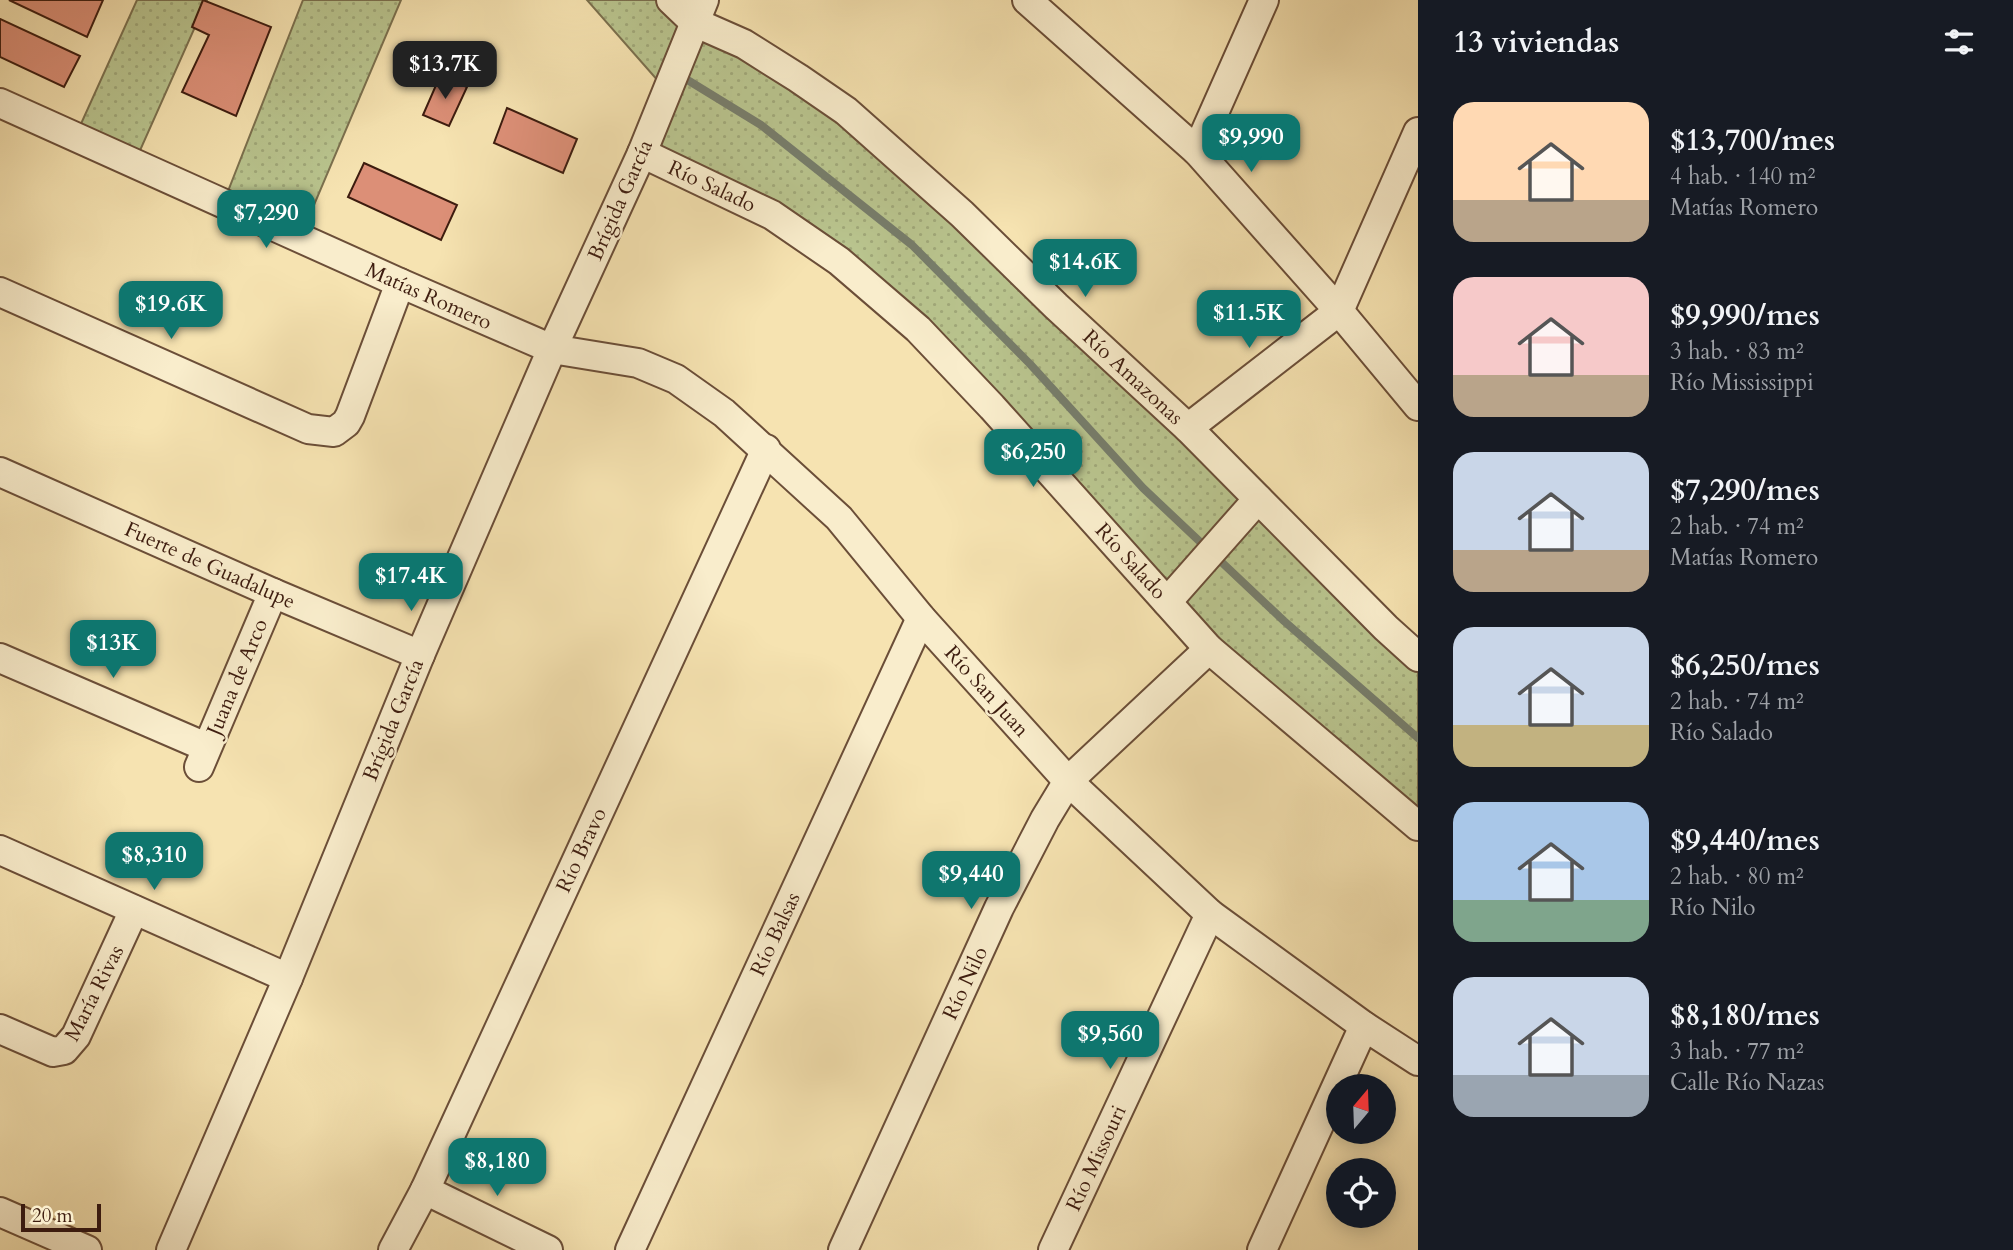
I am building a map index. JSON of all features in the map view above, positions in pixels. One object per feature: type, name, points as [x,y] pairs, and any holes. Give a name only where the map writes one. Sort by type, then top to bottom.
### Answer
[{"type":"street","name":"Río Amazonas","points":[[671,0],[699,11],[846,111],[962,214],[1056,306],[1188,428],[1385,628],[1418,657]]},
{"type":"street","points":[[1197,151],[1264,0]]},
{"type":"street","points":[[1041,5],[1197,151],[1339,311],[1418,405]]},
{"type":"street","name":"Brígida García","points":[[171,1250],[288,978],[420,655],[552,349],[642,153],[699,11]]},
{"type":"street","name":"Matías Romero","points":[[0,103],[552,349]]},
{"type":"street","points":[[1188,428],[1339,311],[1418,132]]},
{"type":"street","name":"Río Salado","points":[[642,153],[772,215],[839,261],[918,329],[992,407],[1209,649],[1418,826]]},
{"type":"street","points":[[0,292],[308,429],[334,432],[346,423],[350,416],[400,283]]},
{"type":"street","name":"Río San Juan","points":[[552,349],[638,363],[676,379],[724,413],[839,518],[921,618],[1068,781],[1210,914],[1364,1026],[1418,1061]]},
{"type":"street","name":"Río Bravo","points":[[393,1250],[425,1190],[766,449]]},
{"type":"street","name":"Fuerte de Guadalupe","points":[[0,472],[420,655]]},
{"type":"street","points":[[1167,602],[1258,499]]},
{"type":"street","name":"Juana de Arco","points":[[0,658],[203,757],[273,593]]},
{"type":"street","name":"Río Balsas","points":[[629,1250],[921,618]]},
{"type":"street","name":"Río Nilo","points":[[842,1250],[999,908],[1029,847],[1068,781],[1209,649]]},
{"type":"street","points":[[0,850],[288,978]]},
{"type":"street","name":"María Rivas","points":[[0,1029],[53,1052],[64,1050],[76,1036],[134,910]]},
{"type":"street","name":"Río Missouri","points":[[1053,1250],[1210,914]]},
{"type":"street","points":[[1262,1250],[1364,1026]]},
{"type":"street","points":[[425,1190],[548,1250]]},
{"type":"street","points":[[4,1220],[87,1250]]},
{"type":"green space","points":[[137,0],[207,0],[134,164],[75,137]]},
{"type":"green space","points":[[303,0],[401,0],[300,238],[223,204]]},
{"type":"green space","points":[[587,0],[673,0],[798,78],[1418,654],[1418,826],[1209,649],[839,262],[642,153],[667,91]]},
{"type":"building","points":[[9,0],[103,0],[87,37]]},
{"type":"building","points":[[203,0],[271,27],[236,116],[182,92],[209,35],[192,27]]},
{"type":"building","points":[[0,19],[80,56],[64,87],[0,57]]},
{"type":"building","points":[[440,76],[467,87],[449,126],[423,115]]},
{"type":"building","points":[[507,108],[577,139],[563,173],[494,143]]},
{"type":"building","points":[[364,163],[457,205],[441,240],[348,197]]},
{"type":"waterway","points":[[681,76],[761,125],[912,245],[1030,364],[1143,488],[1284,621],[1418,738]]}]
